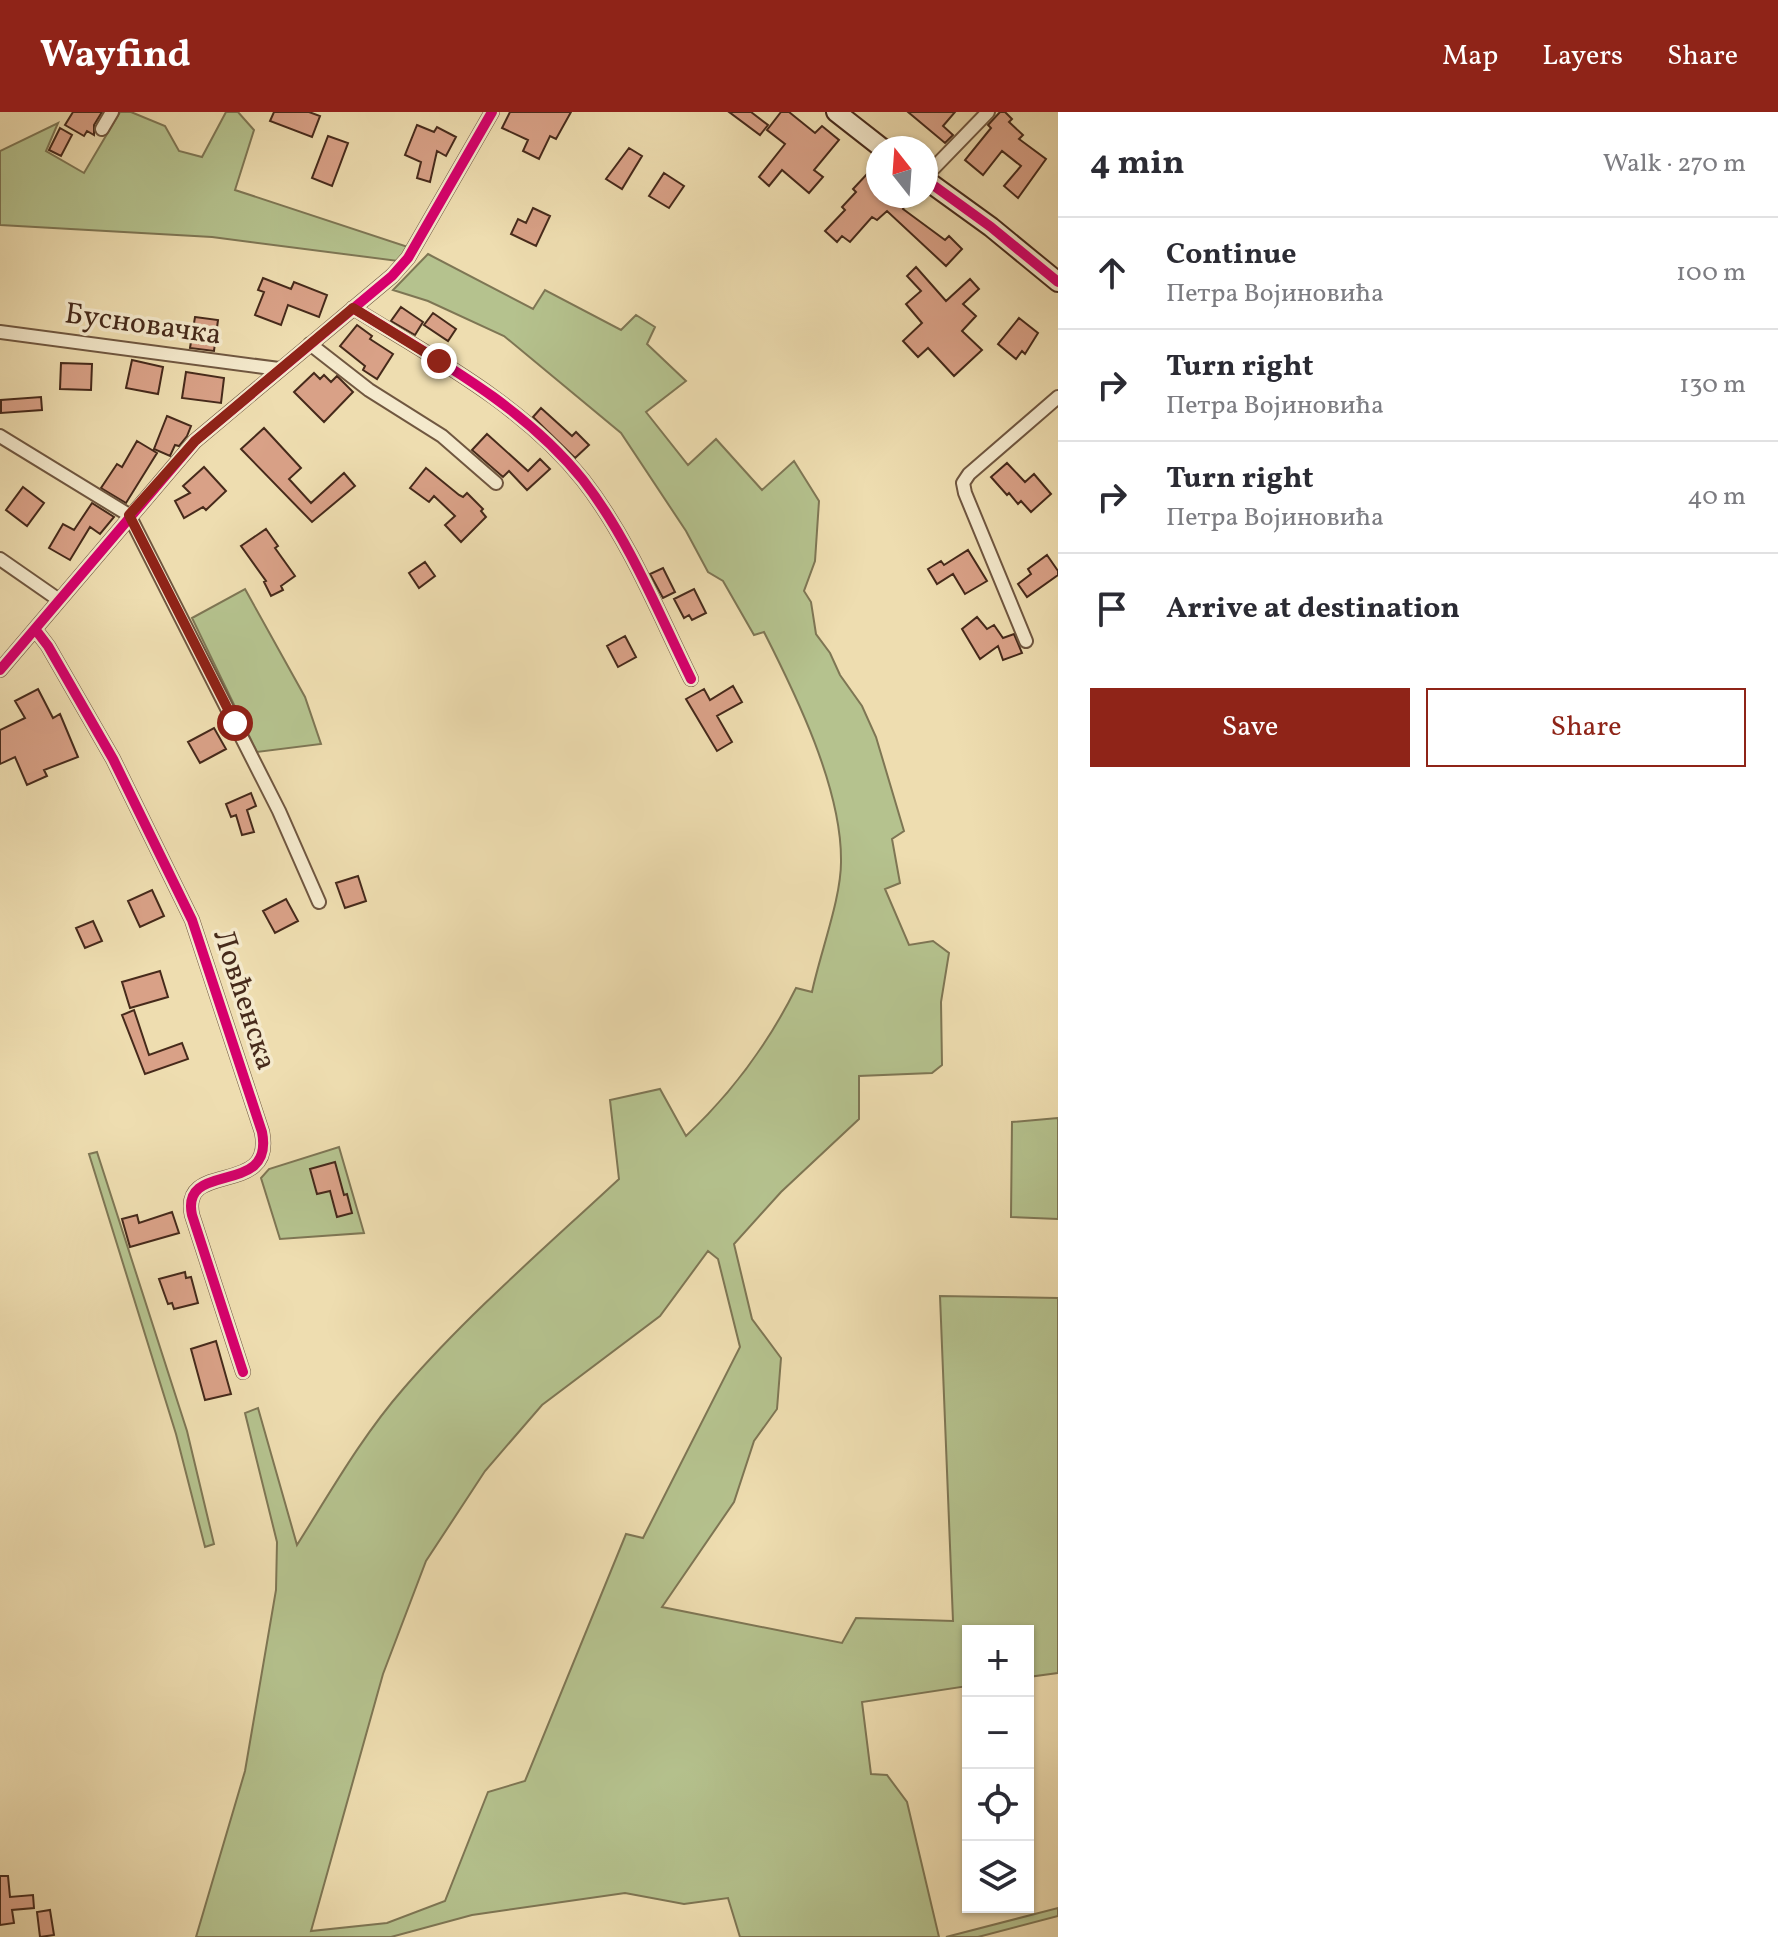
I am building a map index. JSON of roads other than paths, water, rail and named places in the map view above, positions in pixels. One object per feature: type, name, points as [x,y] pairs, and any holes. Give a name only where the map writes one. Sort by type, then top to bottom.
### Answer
[{"type":"main road","points":[[836,112],[867,136]]},
{"type":"main road","points":[[938,187],[1058,282]]},
{"type":"street","points":[[102,129],[112,112]]},
{"type":"street","points":[[0,670],[195,441],[408,258],[492,112]]},
{"type":"street","points":[[938,165],[988,112]]},
{"type":"street","points":[[353,308],[472,381],[546,440],[582,479],[611,521],[691,679]]},
{"type":"street","name":"Бусновачка","points":[[0,332],[279,369]]},
{"type":"street","points":[[310,344],[369,390],[442,436],[496,483]]},
{"type":"street","points":[[1026,641],[963,483],[969,474],[1058,397]]},
{"type":"street","points":[[0,436],[129,515],[279,811],[319,902]]},
{"type":"street","points":[[0,559],[59,600]]},
{"type":"street","name":"Ловћенска","points":[[35,629],[76,692],[113,759],[192,920],[262,1132],[264,1150],[258,1162],[244,1172],[203,1185],[193,1193],[190,1201],[243,1372]]}]
